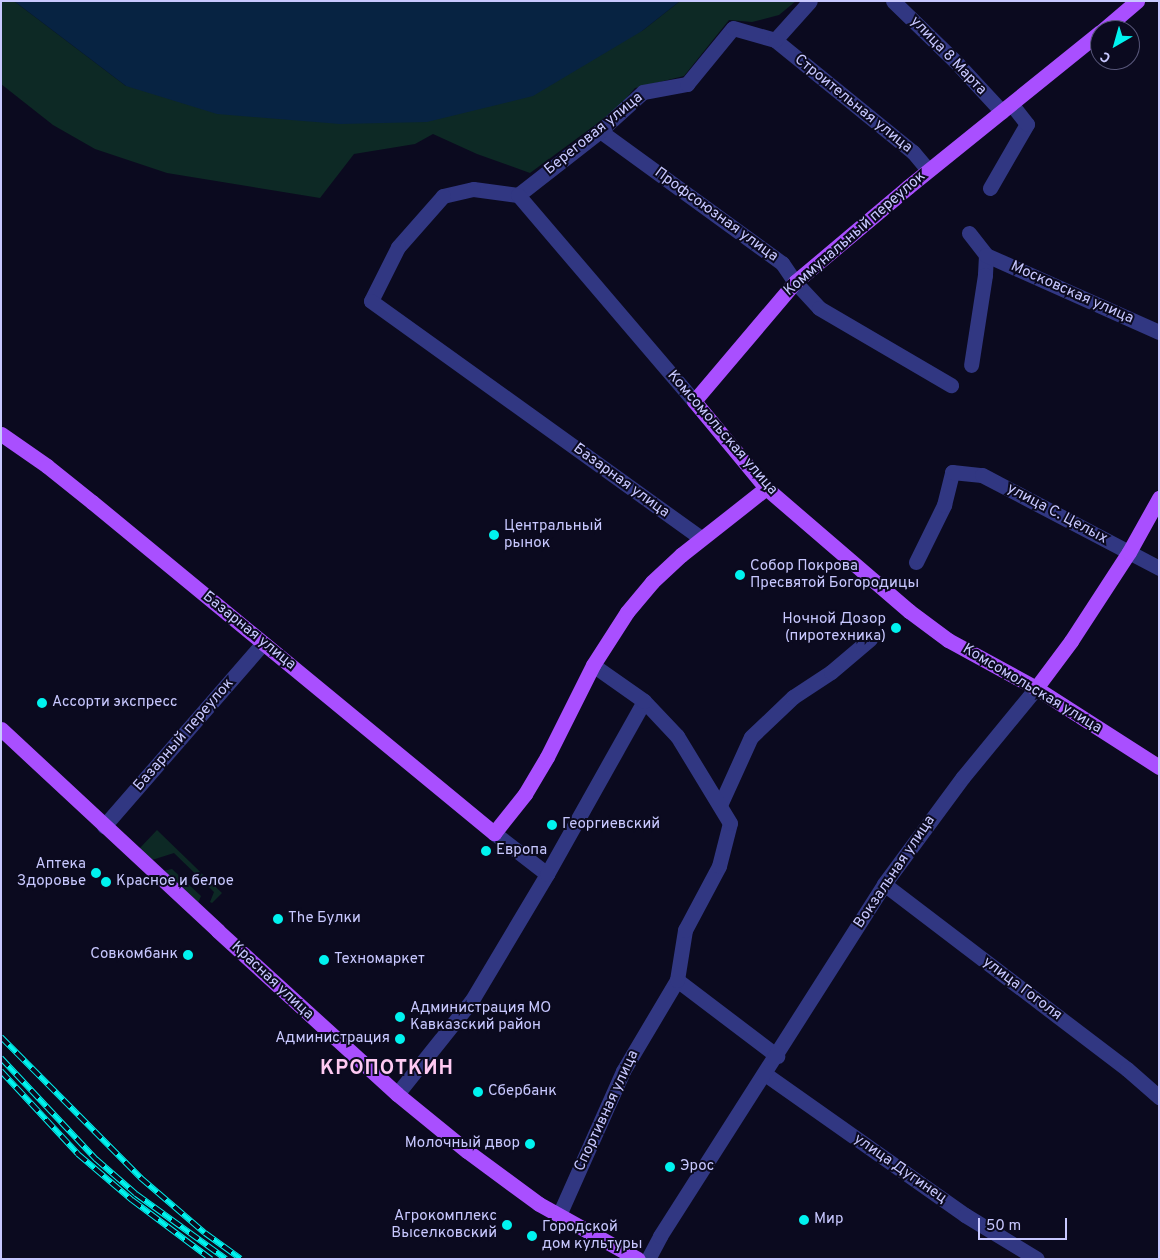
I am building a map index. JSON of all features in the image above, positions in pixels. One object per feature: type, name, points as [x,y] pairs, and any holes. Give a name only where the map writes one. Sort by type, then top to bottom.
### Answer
[{"type":"main road","points":[[1114,20],[1137,1]]},
{"type":"main road","points":[[1007,109],[1090,40]]},
{"type":"main road","name":"Коммунальный переулок","points":[[694,401],[795,282],[928,170],[1007,109]]},
{"type":"main road","name":"Комсомольская улица","points":[[694,401],[766,488],[909,611],[940,634],[1036,688],[1159,767]]},
{"type":"main road","name":"Базарная улица","points":[[1,434],[47,466],[494,833]]},
{"type":"main road","points":[[494,833],[525,794],[593,665],[627,612],[652,582],[701,538],[766,488]]},
{"type":"main road","name":"Вокзальная улица","points":[[1036,688],[1071,641],[1129,552],[1159,498]]},
{"type":"main road","name":"Красная улица","points":[[1,729],[104,826],[398,1094],[467,1151],[539,1204],[638,1259]]},
{"type":"street","points":[[775,40],[810,1]]},
{"type":"street","name":"улица 8 Марта","points":[[901,4],[1007,109]]},
{"type":"street","name":"Береговая улица","points":[[518,195],[600,131],[643,92],[687,84],[732,28],[775,40]]},
{"type":"street","name":"Строительная улица","points":[[775,40],[913,152],[928,170]]},
{"type":"street","points":[[990,188],[1026,124],[1007,109]]},
{"type":"street","name":"Профсоюзная улица","points":[[600,131],[782,263],[795,282],[818,308],[951,385]]},
{"type":"street","name":"Базарная улица","points":[[518,195],[473,188],[443,196],[398,246],[371,301],[701,538]]},
{"type":"street","name":"Комсомольская улица","points":[[518,195],[694,401]]},
{"type":"street","points":[[969,233],[986,254],[985,274],[971,366]]},
{"type":"street","name":"Московская улица","points":[[986,254],[1159,332]]},
{"type":"street","name":"улица С. Целых","points":[[916,562],[944,505],[952,472],[982,475],[1159,568]]},
{"type":"street","points":[[720,803],[752,737],[793,697],[831,672],[870,639]]},
{"type":"street","name":"Базарный переулок","points":[[104,826],[263,643]]},
{"type":"street","name":"Спортивная улица","points":[[559,1215],[623,1071],[677,980],[685,930],[719,866],[730,823],[720,803],[678,736],[644,701],[593,665]]},
{"type":"street","name":"Вокзальная улица","points":[[648,1259],[660,1236],[777,1056],[884,884],[963,777],[1036,688]]},
{"type":"street","points":[[398,1094],[472,1000],[547,874],[644,701]]},
{"type":"street","name":"Базарная улица","points":[[494,833],[547,874]]},
{"type":"street","name":"улица Гоголя","points":[[884,884],[1127,1069],[1159,1097]]},
{"type":"street","points":[[677,980],[777,1056]]},
{"type":"street","name":"улица Дугинец","points":[[765,1074],[965,1215],[1037,1259]]},
{"type":"green space","points":[[1,1],[14,1],[126,86],[642,31],[680,1],[796,1],[779,15],[752,22],[729,20],[684,76],[635,88],[617,109],[530,173],[477,154],[433,134],[415,144],[354,154],[320,198],[167,173],[95,149],[53,125],[1,84]]},
{"type":"green space","points":[[157,830],[222,893],[212,903],[210,902],[214,892],[174,853],[152,860],[139,849]]},
{"type":"green space","points":[[172,869],[201,896],[198,903],[163,871]]},
{"type":"water","points":[[14,1],[680,1],[642,31],[533,96],[427,122],[340,124],[217,114],[126,86]]},
{"type":"railway","points":[[1,1037],[141,1178],[205,1233],[241,1259]]},
{"type":"railway","points":[[1,1058],[96,1159],[136,1194],[226,1259]]},
{"type":"railway","points":[[1,1071],[78,1154],[132,1200],[211,1259]]},
{"type":"place","name":"Центральный рынок","points":[[494,535]]},
{"type":"place","name":"Собор Покрова Пресвятой Богородицы","points":[[740,575]]},
{"type":"place","name":"Ночной Дозор (пиротехника)","points":[[896,628]]},
{"type":"place","name":"Ассорти экспресс","points":[[42,703]]},
{"type":"place","name":"Георгиевский","points":[[552,825]]},
{"type":"place","name":"Европа","points":[[486,851]]},
{"type":"place","name":"Аптека Здоровье","points":[[96,873]]},
{"type":"place","name":"Красное и белое","points":[[106,882]]},
{"type":"place","name":"The Булки","points":[[278,919]]},
{"type":"place","name":"Совкомбанк","points":[[188,955]]},
{"type":"place","name":"Техномаркет","points":[[324,960]]},
{"type":"place","name":"Администрация МО Кавказский район","points":[[400,1017]]},
{"type":"place","name":"Администрация","points":[[400,1039]]},
{"type":"place","name":"Сбербанк","points":[[478,1092]]},
{"type":"place","name":"Молочный двор","points":[[530,1144]]},
{"type":"place","name":"Эрос","points":[[670,1167]]},
{"type":"place","name":"Мир","points":[[804,1220]]},
{"type":"place","name":"Агрокомплекс Выселковский","points":[[507,1225]]},
{"type":"place","name":"Городской дом культуры","points":[[532,1236]]},
{"type":"district","name":"КРОПОТКИН","points":[[387,1069]]}]
